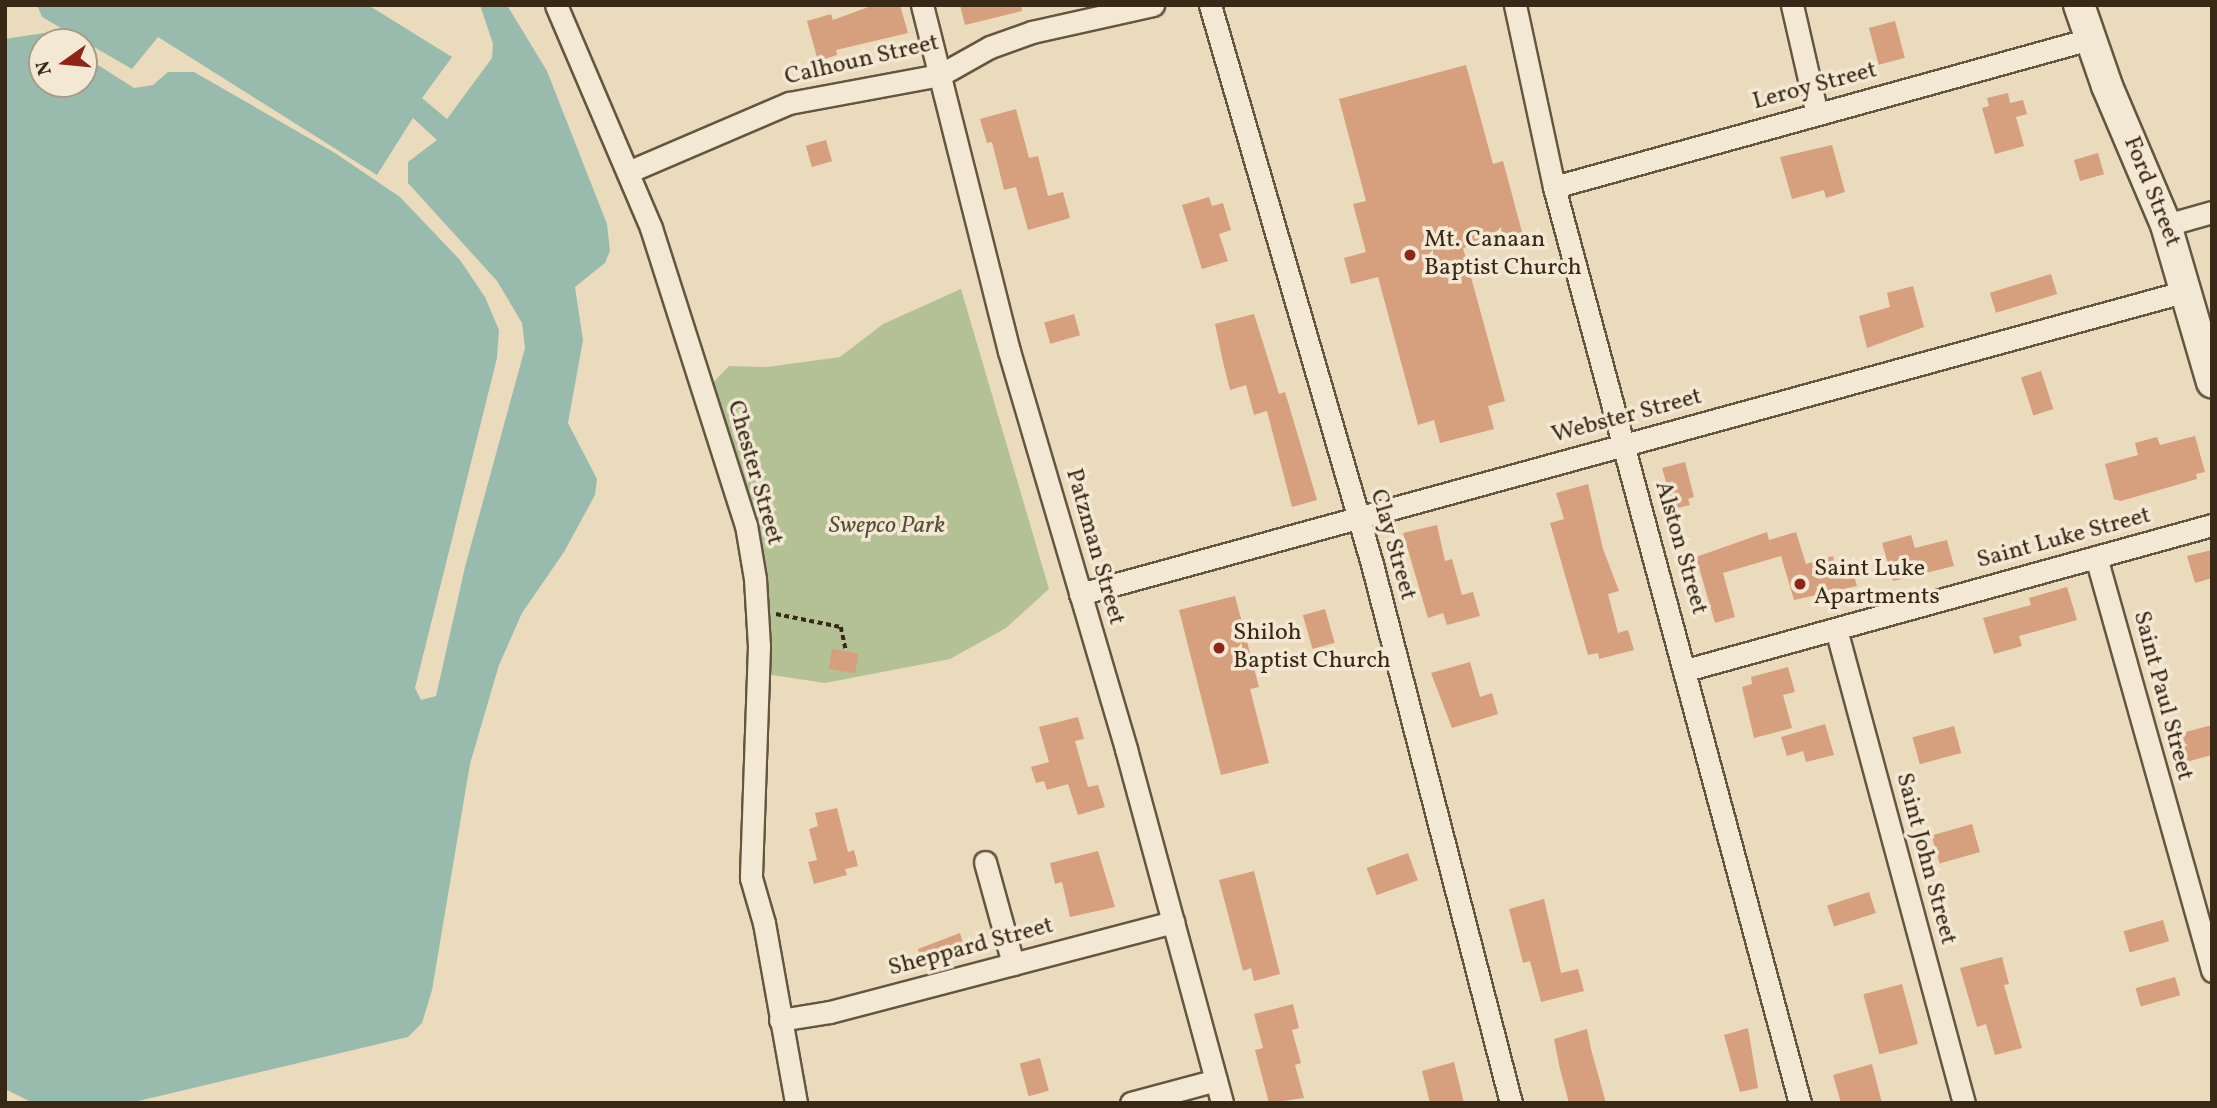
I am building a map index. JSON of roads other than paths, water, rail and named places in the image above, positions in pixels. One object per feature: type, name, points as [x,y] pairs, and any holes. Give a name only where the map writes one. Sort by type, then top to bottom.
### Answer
[{"type":"main road","name":"Ford Street","points":[[2079,5],[2090,39],[2166,225],[2212,382]]},
{"type":"street","name":"Chester Street","points":[[556,5],[651,228],[746,525],[757,610],[758,728],[750,866],[796,1103]]},
{"type":"street","name":"Patzman Street","points":[[922,5],[989,279],[1222,1103]]},
{"type":"street","name":"Calhoun Street","points":[[628,172],[789,103],[940,75],[990,47],[1032,32],[1153,5]]},
{"type":"street","name":"Clay Street","points":[[1210,5],[1357,518],[1511,1103]]},
{"type":"street","name":"Alston Street","points":[[1515,5],[1555,187],[1800,1103]]},
{"type":"street","points":[[1792,5],[1817,114]]},
{"type":"street","name":"Leroy Street","points":[[1555,187],[2090,39]]},
{"type":"street","points":[[2166,225],[2212,212]]},
{"type":"street","name":"Webster Street","points":[[1080,594],[2186,291]]},
{"type":"street","name":"Saint Luke Street","points":[[1686,670],[2212,526]]},
{"type":"street","name":"Saint Paul Street","points":[[2096,558],[2212,971]]},
{"type":"street","name":"Saint John Street","points":[[1836,629],[1964,1103]]},
{"type":"street","points":[[985,862],[1013,964]]},
{"type":"street","name":"Sheppard Street","points":[[780,1020],[830,1012],[1173,922]]},
{"type":"street","points":[[1131,1103],[1216,1080]]},
{"type":"place","name":"Mt. Canaan Baptist Church","points":[[1410,255]]},
{"type":"place","name":"Saint Luke Apartments","points":[[1800,584]]},
{"type":"place","name":"Shiloh Baptist Church","points":[[1219,648]]},
{"type":"park label","name":"Swepco Park","points":[[887,527]]}]
